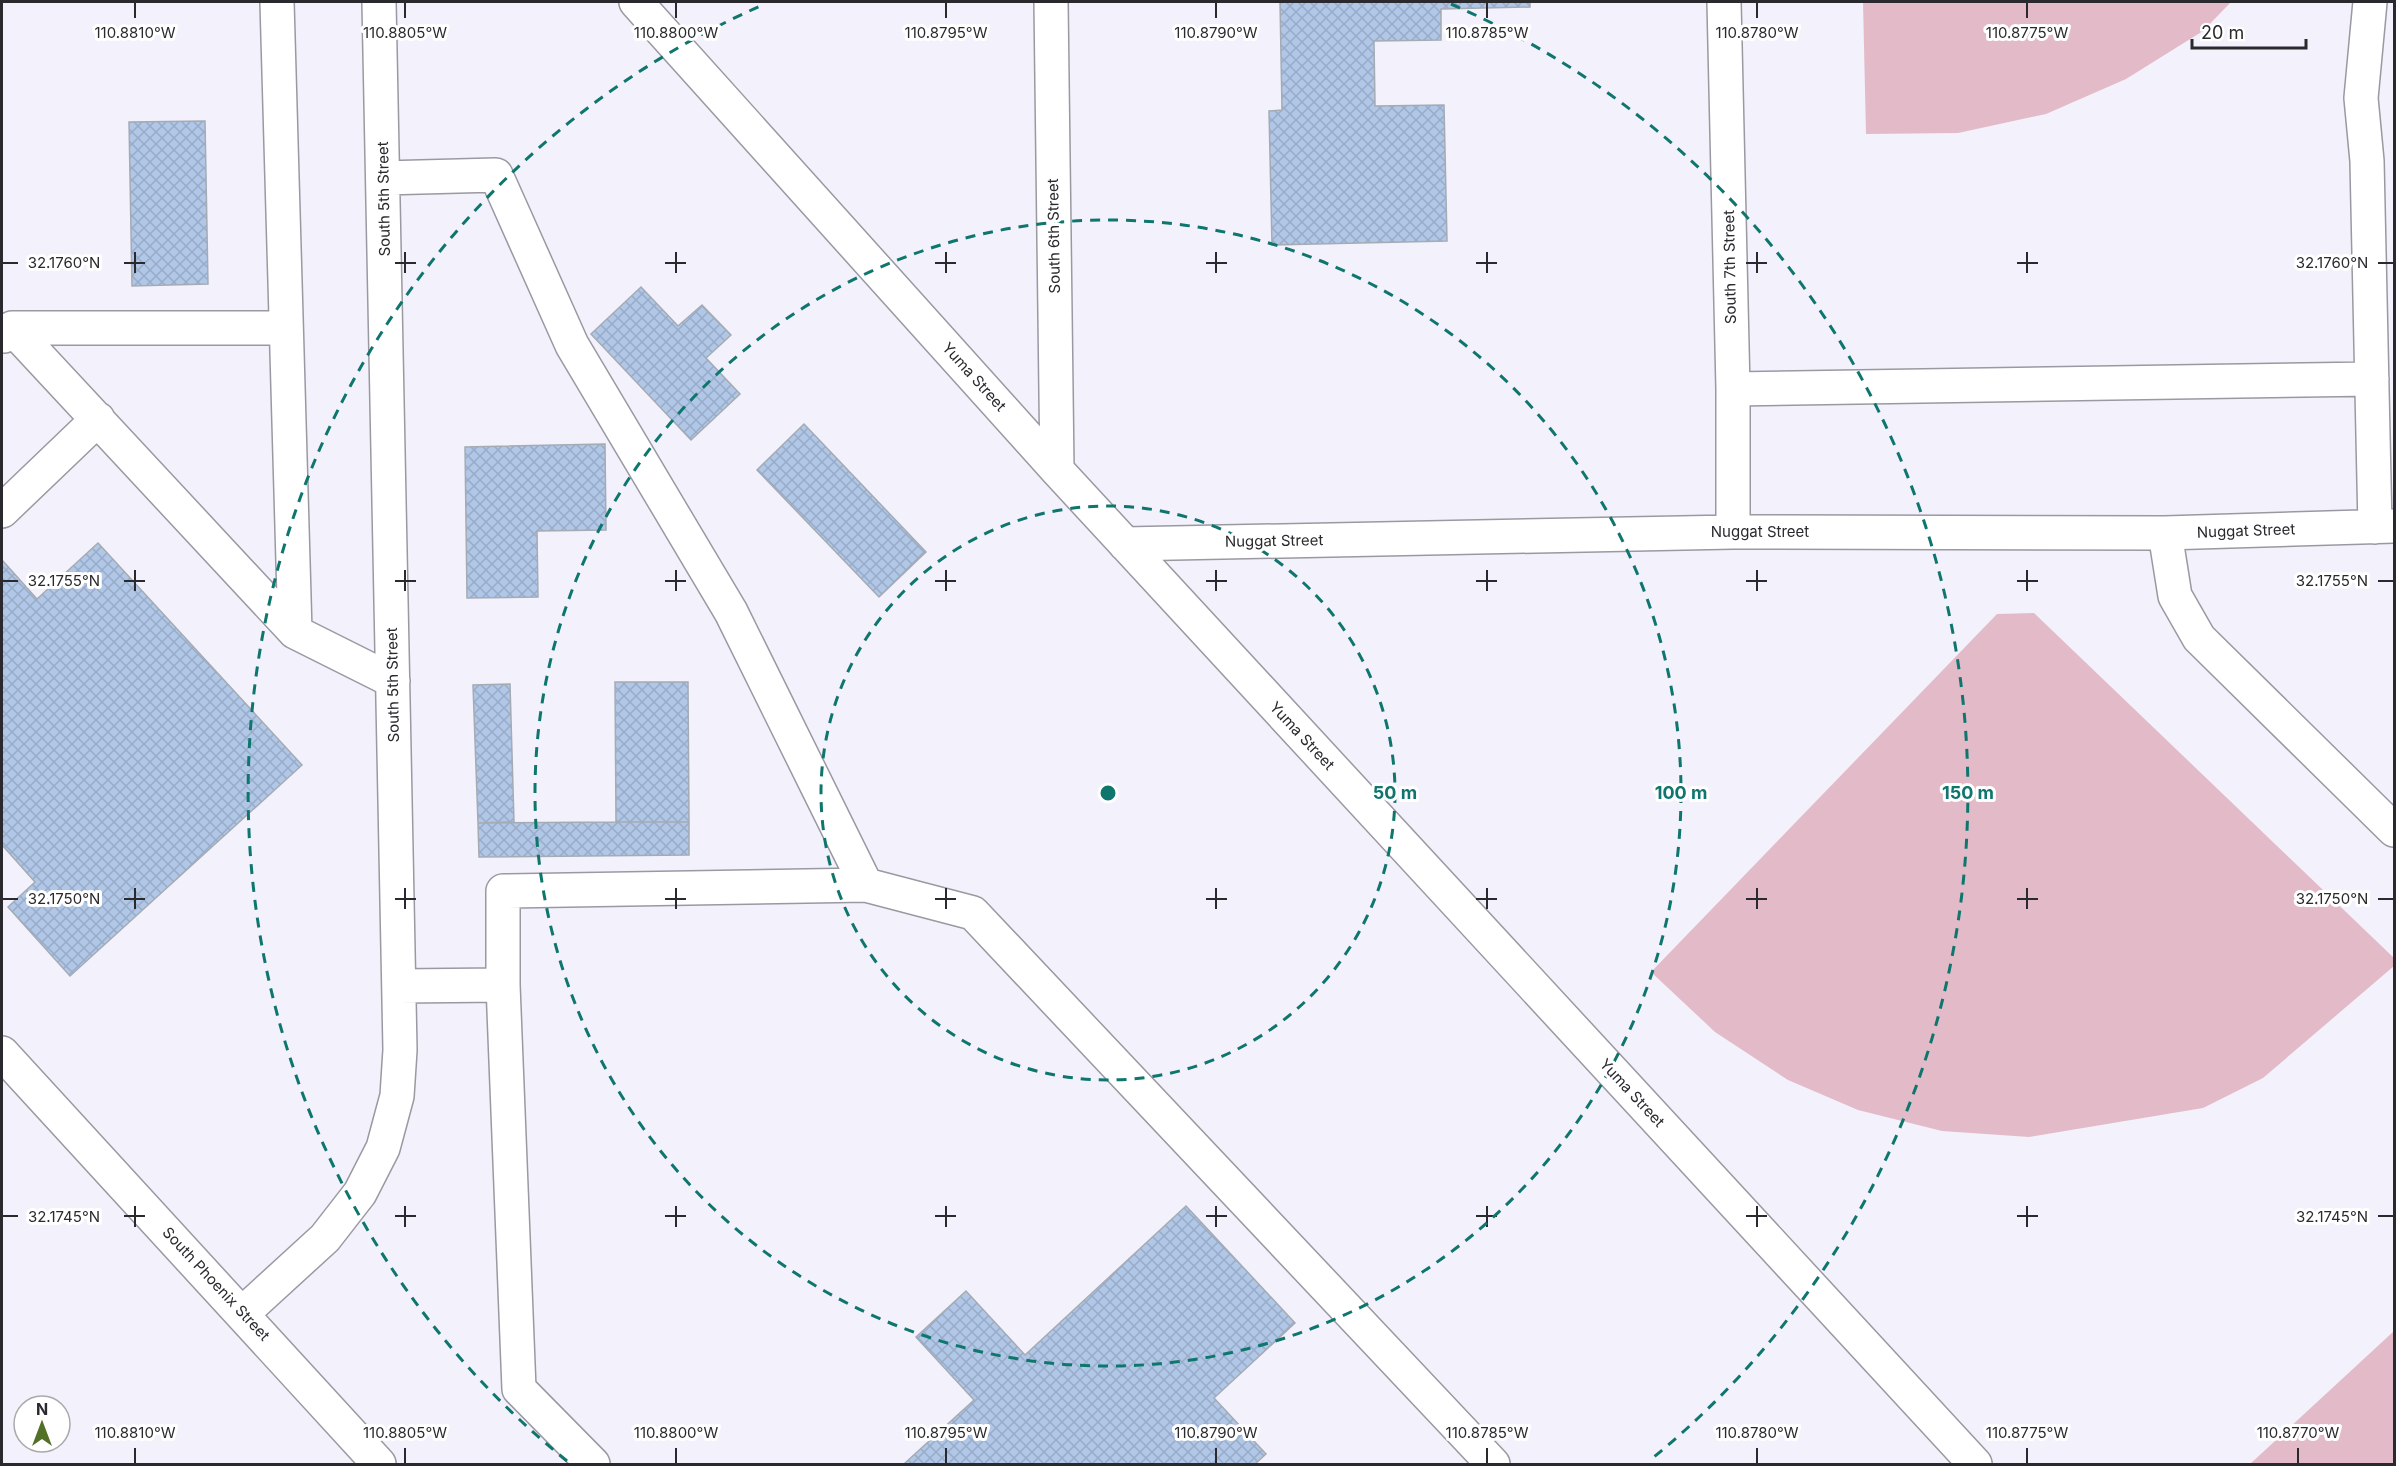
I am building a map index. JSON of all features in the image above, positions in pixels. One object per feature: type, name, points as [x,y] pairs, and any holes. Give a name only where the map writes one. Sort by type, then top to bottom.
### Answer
[{"type":"street","points":[[277,2],[295,632]]},
{"type":"street","name":"South 5th Street","points":[[243,1313],[325,1238],[360,1193],[383,1148],[397,1096],[400,1050],[399,986],[379,2]]},
{"type":"street","name":"Yuma Street","points":[[636,2],[1057,470],[1975,1464]]},
{"type":"street","name":"South 6th Street","points":[[1051,2],[1057,470]]},
{"type":"street","name":"South 7th Street","points":[[1724,2],[1733,389],[1733,532]]},
{"type":"street","points":[[2370,2],[2361,98],[2367,161],[2372,379],[2385,526]]},
{"type":"street","points":[[383,178],[496,175],[572,345],[731,612],[866,885]]},
{"type":"street","points":[[7,333],[286,328]]},
{"type":"street","points":[[7,333],[98,419],[295,632],[393,681]]},
{"type":"street","points":[[1733,389],[2372,379]]},
{"type":"street","points":[[2,511],[98,419]]},
{"type":"street","name":"Nuggat Street","points":[[1125,544],[1733,532],[2164,533],[2385,526]]},
{"type":"street","points":[[2164,533],[2175,596],[2199,638],[2394,830]]},
{"type":"street","points":[[593,1464],[519,1389],[503,985],[502,891],[866,885],[973,913],[1493,1464]]},
{"type":"street","points":[[399,986],[503,985]]},
{"type":"street","name":"South Phoenix Street","points":[[2,1053],[380,1464]]},
{"type":"shaded area","points":[[1863,2],[2231,2],[2203,31],[2126,79],[2046,114],[1958,133],[1866,134]]},
{"type":"shaded area","points":[[2034,613],[2394,958],[2394,966],[2263,1078],[2203,1108],[2029,1137],[1942,1131],[1858,1110],[1788,1080],[1715,1032],[1651,972],[1997,614]]},
{"type":"shaded area","points":[[2394,1331],[2394,1464],[2250,1464]]},
{"type":"building","points":[[1280,2],[1530,2],[1530,7],[1441,9],[1441,40],[1374,41],[1375,106],[1444,105],[1447,241],[1272,245],[1269,111],[1282,110]]},
{"type":"building","points":[[205,121],[208,284],[132,286],[129,122]]},
{"type":"building","points":[[641,287],[678,326],[702,305],[731,335],[706,358],[740,394],[691,440],[591,334]]},
{"type":"building","points":[[804,424],[926,552],[879,597],[757,470]]},
{"type":"building","points":[[605,444],[606,530],[537,531],[538,597],[467,598],[465,447]]},
{"type":"building","points":[[98,543],[302,765],[70,976],[8,907],[35,882],[2,845],[2,560],[37,599]]},
{"type":"building","points":[[615,682],[688,682],[689,822],[616,822]]},
{"type":"building","points":[[510,684],[514,822],[478,823],[473,685]]},
{"type":"building","points":[[689,822],[689,855],[479,857],[478,823]]},
{"type":"building","points":[[1186,1206],[1295,1323],[1214,1398],[1266,1454],[1255,1464],[904,1464],[974,1400],[916,1337],[966,1291],[1025,1355]]}]
